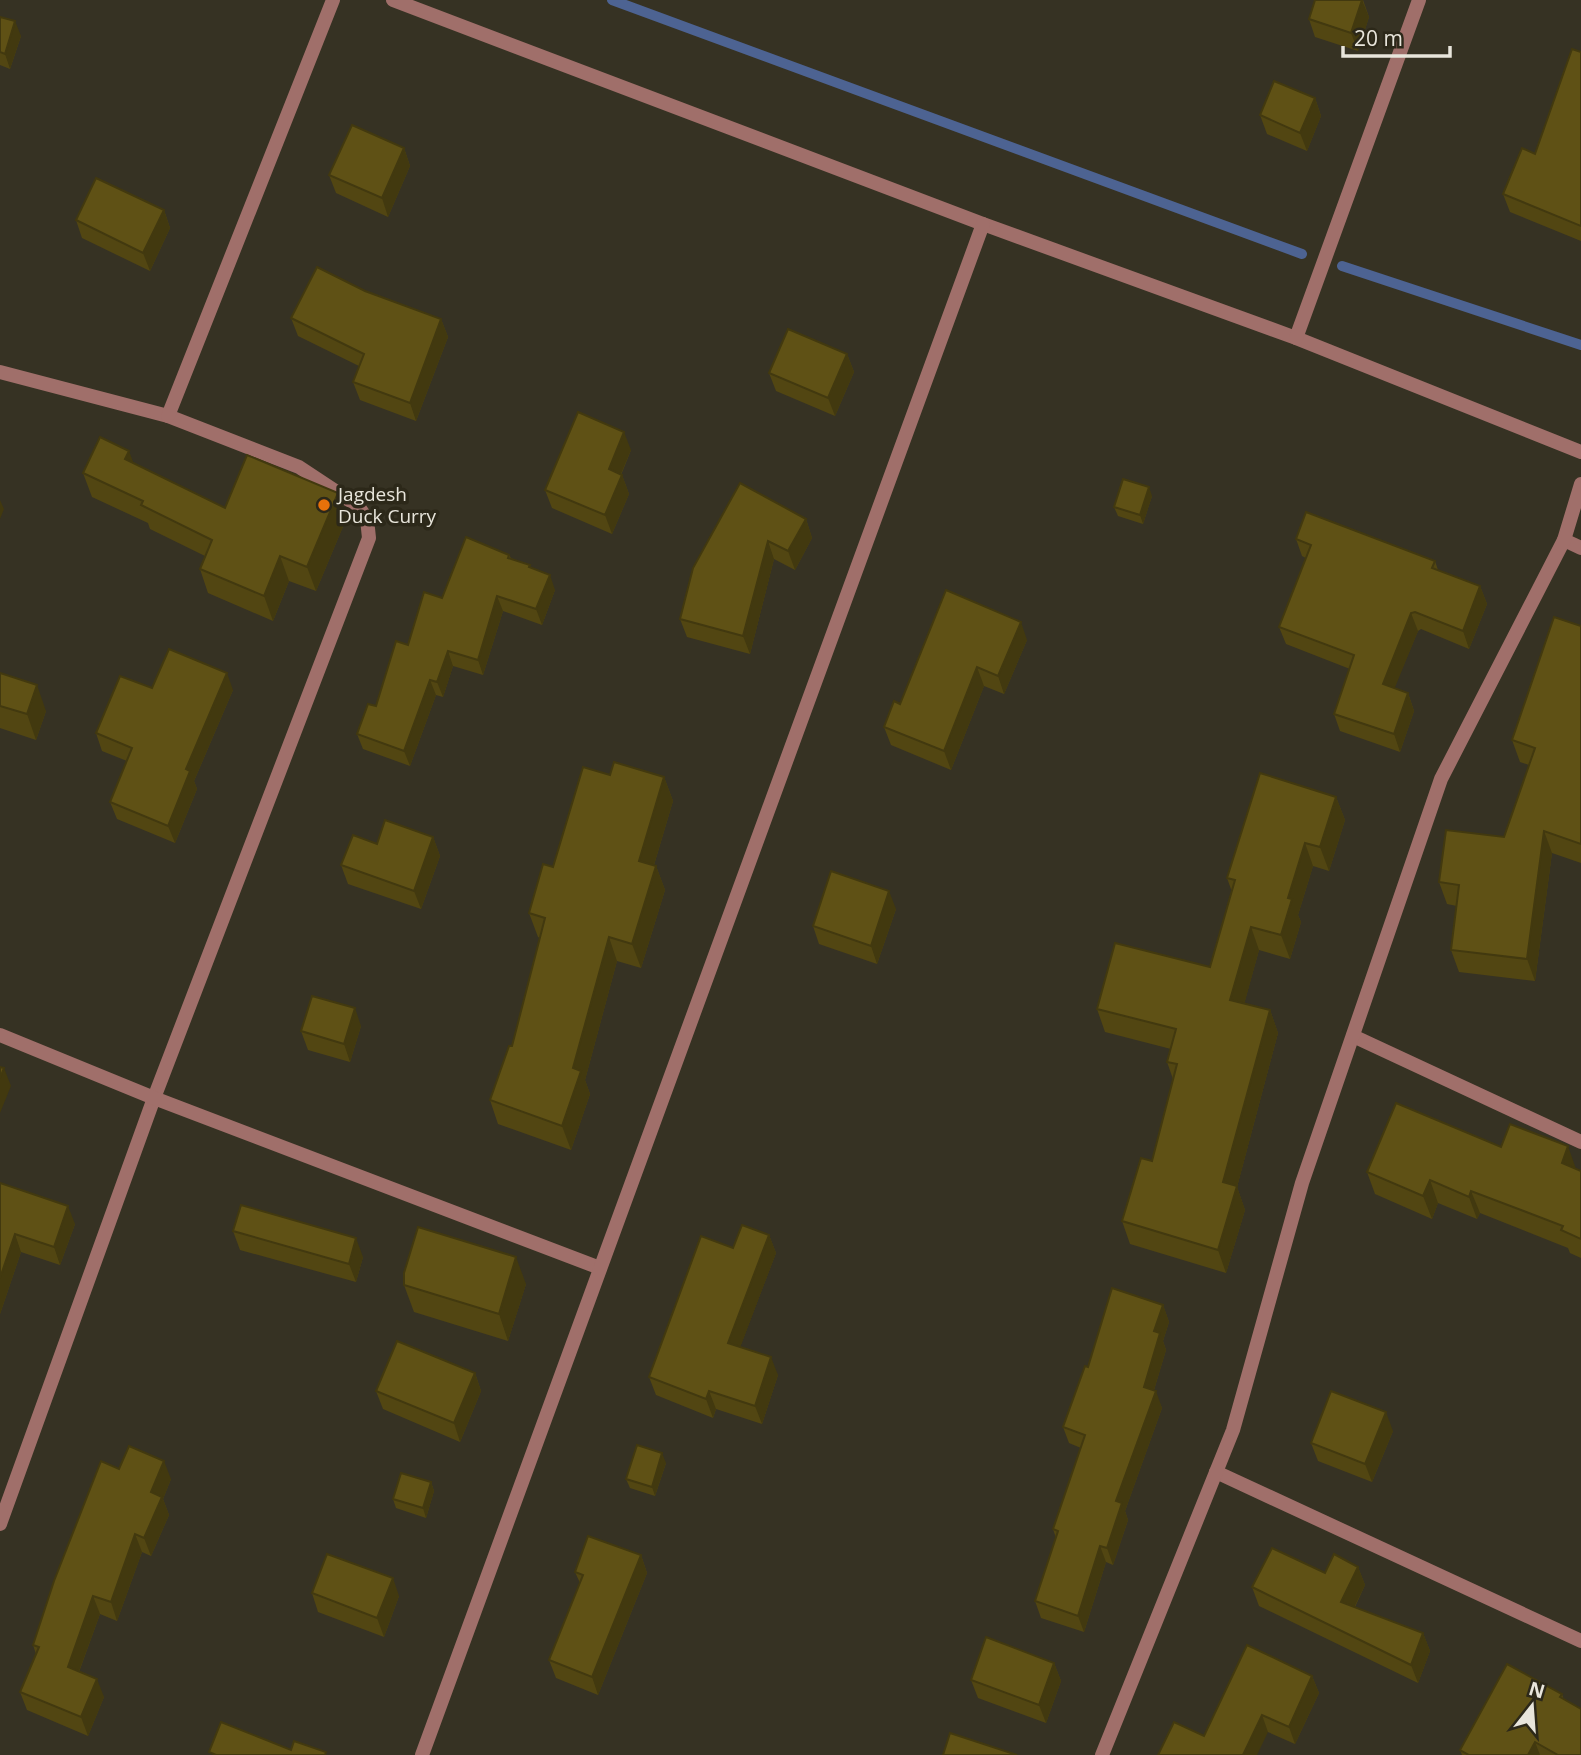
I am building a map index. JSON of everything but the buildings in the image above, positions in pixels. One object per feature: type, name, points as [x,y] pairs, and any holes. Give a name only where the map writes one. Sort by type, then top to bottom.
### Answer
[{"type":"street","points":[[168,416],[333,0]]},
{"type":"street","points":[[393,0],[983,224],[1296,338],[1581,453]]},
{"type":"street","points":[[1296,338],[1419,0]]},
{"type":"street","points":[[422,1755],[983,224]]},
{"type":"street","points":[[0,372],[168,416],[299,467],[358,506],[367,519],[369,538],[154,1098],[0,1524]]},
{"type":"street","points":[[1102,1755],[1233,1430],[1303,1183],[1441,779],[1564,540],[1581,484]]},
{"type":"street","points":[[1564,540],[1581,548]]},
{"type":"street","points":[[0,1035],[154,1098],[600,1268]]},
{"type":"street","points":[[1353,1036],[1581,1142]]},
{"type":"street","points":[[1216,1472],[1581,1641]]},
{"type":"waterway","points":[[612,0],[1302,254]]},
{"type":"waterway","points":[[1342,266],[1581,345]]},
{"type":"place","name":"Jagdesh Duck Curry","points":[[324,505]]}]
